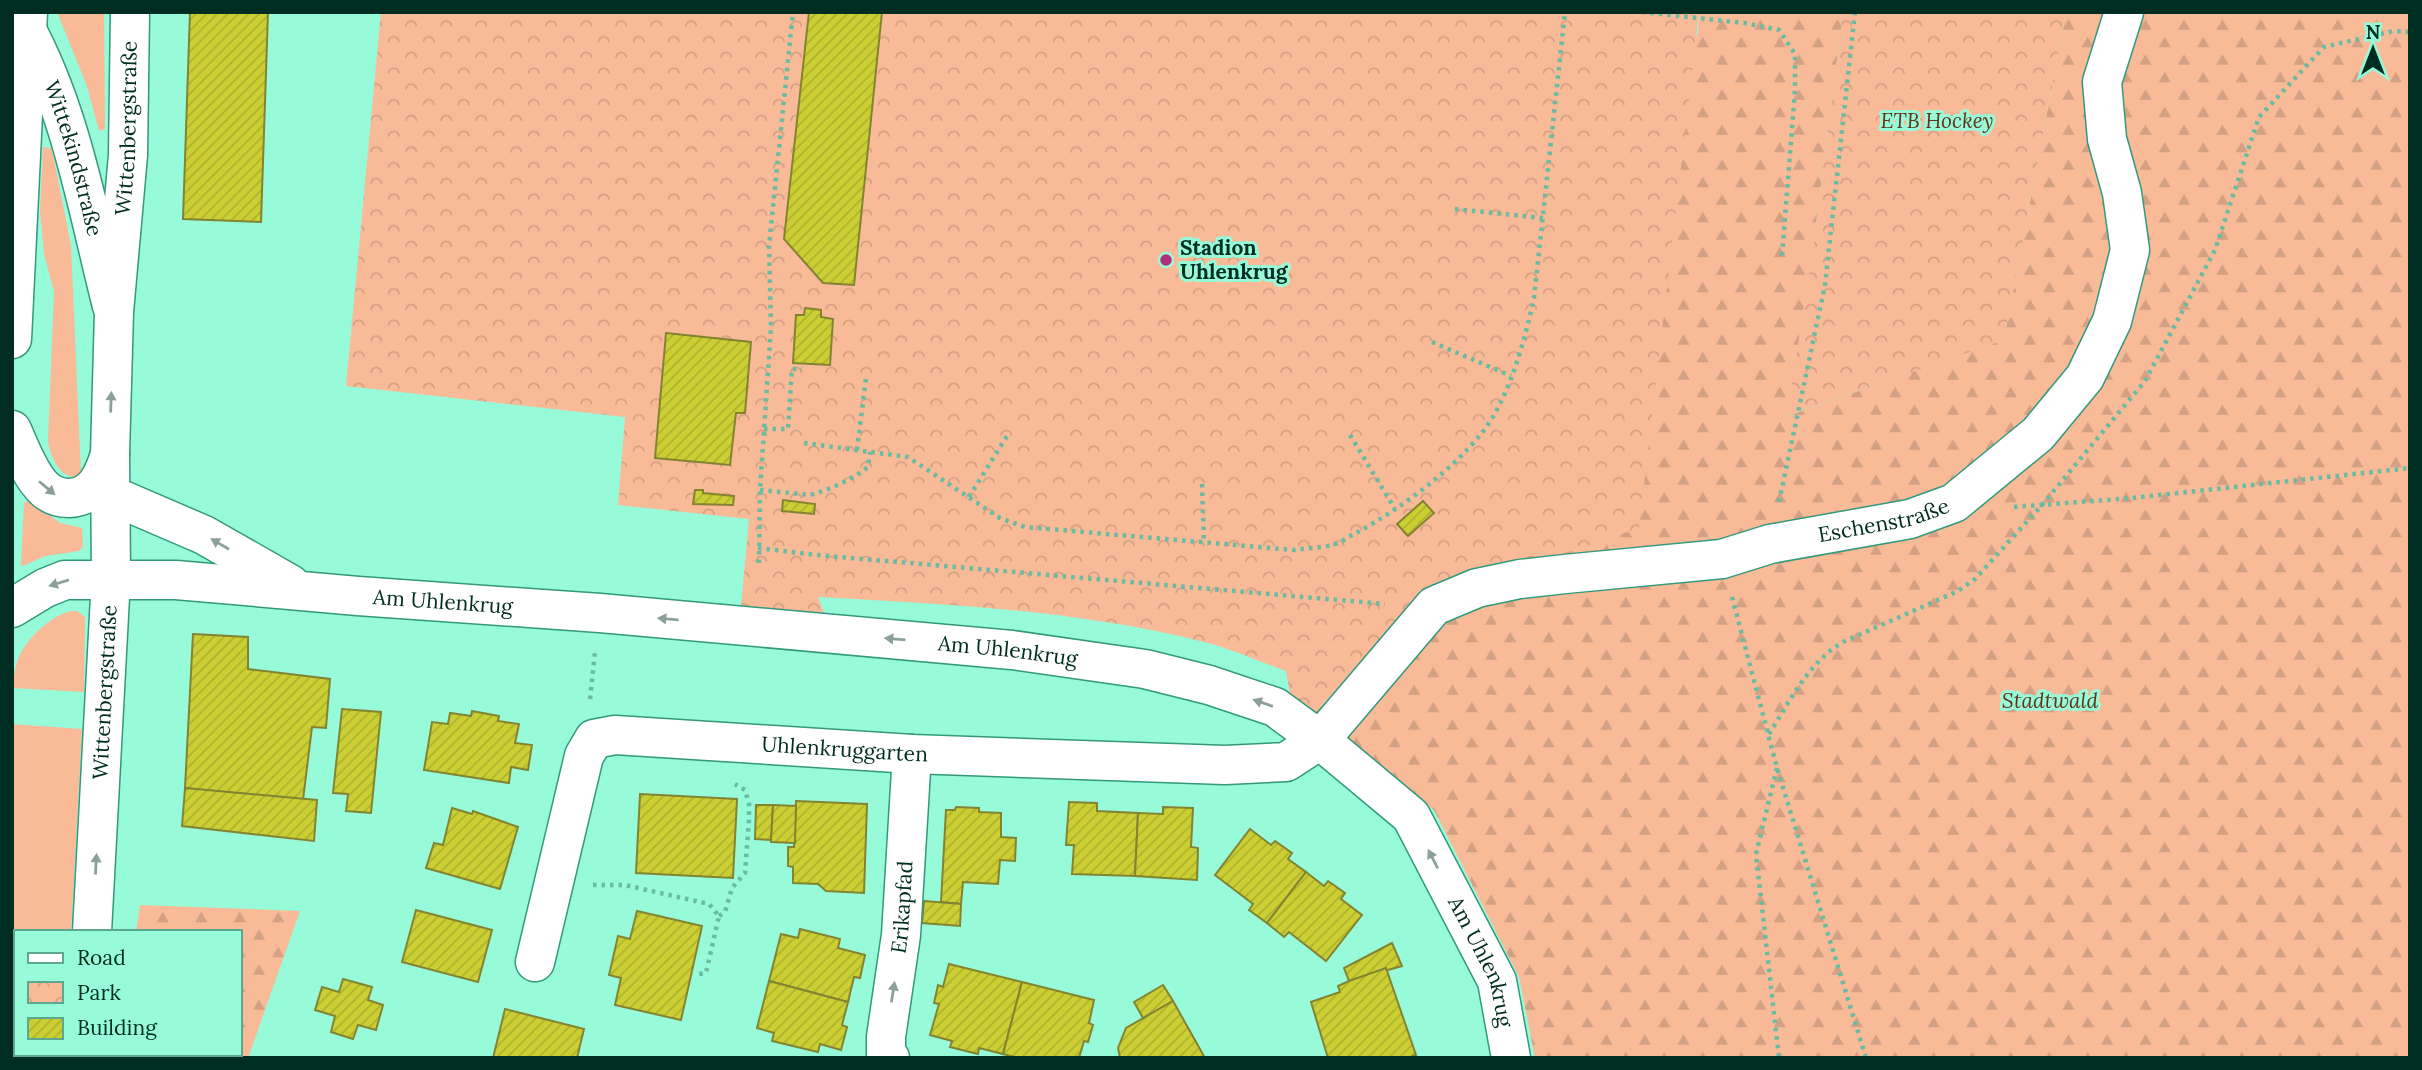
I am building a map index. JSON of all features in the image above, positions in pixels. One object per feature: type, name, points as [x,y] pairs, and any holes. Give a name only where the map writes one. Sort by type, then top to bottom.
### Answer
[{"type":"street","name":"Wittenbergstraße","points":[[92,930],[111,578],[110,454],[114,312],[128,155],[130,12]]},
{"type":"street","name":"Eschenstraße","points":[[1320,740],[1434,606],[1478,588],[1520,579],[1722,559],[1770,544],[1910,519],[1954,502],[2038,434],[2085,377],[2112,321],[2130,250],[2122,193],[2106,139],[2102,82],[2124,12]]},
{"type":"street","name":"Wittekindstraße","points":[[24,18],[50,81],[71,145],[114,312]]},
{"type":"street","points":[[12,339],[24,18]]},
{"type":"street","name":"Wittenbergstraße","points":[[12,430],[39,484],[51,494],[64,498],[82,497],[96,486],[105,472],[110,454]]},
{"type":"street","name":"Am Uhlenkrug","points":[[111,495],[204,535],[300,590]]},
{"type":"street","name":"Am Uhlenkrug","points":[[12,608],[45,588],[65,580],[176,580],[600,613],[984,647],[1145,669],[1209,685],[1275,707],[1320,740],[1411,816],[1496,981],[1511,1058]]},
{"type":"street","name":"Uhlenkruggarten","points":[[535,962],[584,756],[594,739],[615,735],[912,754],[1225,765],[1286,762],[1320,740]]},
{"type":"street","name":"Erikapfad","points":[[890,1058],[886,1055],[886,1037],[901,935],[912,754]]},
{"type":"path","points":[[759,563],[760,490],[771,327],[769,246],[793,12]]},
{"type":"path","points":[[804,443],[908,457],[1000,518],[1025,527],[1294,550],[1333,545],[1367,527],[1433,482],[1470,446],[1494,416],[1511,376],[1525,338],[1534,298],[1564,12]]},
{"type":"path","points":[[1642,12],[1744,23],[1779,30],[1795,54],[1795,90],[1782,256]]},
{"type":"path","points":[[1770,544],[1825,285],[1855,12]]},
{"type":"path","points":[[1455,209],[1543,218]]},
{"type":"path","points":[[1432,342],[1511,376]]},
{"type":"path","points":[[764,429],[788,429],[792,369],[802,369]]},
{"type":"path","points":[[857,450],[866,378]]},
{"type":"path","points":[[1350,435],[1395,509]]},
{"type":"path","points":[[969,497],[1007,436]]},
{"type":"path","points":[[760,490],[810,495],[817,493],[852,479],[868,467],[870,452]]},
{"type":"path","points":[[1954,502],[2004,508],[2119,499],[2410,468]]},
{"type":"path","points":[[1202,484],[1204,542]]},
{"type":"path","points":[[758,548],[1434,606]]},
{"type":"path","points":[[1722,559],[1777,768],[1866,1058]]},
{"type":"path","points":[[590,704],[593,667]]},
{"type":"path","points":[[1777,768],[1756,854],[1779,1058]]},
{"type":"path","points":[[699,974],[706,973],[719,916],[724,912],[732,888],[745,873],[750,804]]},
{"type":"path","points":[[553,885],[625,885],[709,904],[719,916]]},
{"type":"green space","points":[[57,12],[104,12],[105,129],[99,131],[87,86]]},
{"type":"green space","points":[[381,12],[1699,12],[1639,528],[1418,603],[1310,718],[1292,705],[1286,671],[1211,644],[1153,630],[1010,610],[818,597],[828,623],[748,618],[741,606],[749,519],[618,505],[625,417],[346,386]]},
{"type":"green space","name":"Stadtwald","points":[[1699,12],[1843,12],[1813,248],[1788,416],[2004,339],[2066,12],[2410,12],[2410,1058],[1535,1058],[1519,977],[1434,810],[1310,718],[1418,603],[1698,33]]},
{"type":"green space","name":"ETB Hockey","points":[[1843,12],[2066,12],[2004,340],[1787,416],[1813,248]]},
{"type":"green space","points":[[43,147],[51,148],[71,246],[81,473],[75,477],[60,469],[50,452],[48,440],[54,292],[44,254],[40,211]]},
{"type":"green space","points":[[31,501],[60,523],[82,528],[83,547],[79,551],[45,556],[23,566],[24,503]]},
{"type":"green space","points":[[71,611],[77,611],[85,617],[84,692],[13,688],[19,656],[30,639],[45,624]]},
{"type":"green space","points":[[12,724],[82,729],[71,930],[14,930],[14,1056],[64,1056],[12,1058]]},
{"type":"green space","points":[[140,905],[300,911],[248,1058],[120,1058],[242,1056],[242,930],[136,930]]},
{"type":"building","points":[[190,12],[268,12],[261,222],[183,219]]},
{"type":"building","points":[[809,12],[882,12],[854,285],[823,283],[784,239]]},
{"type":"building","points":[[805,308],[821,310],[821,317],[833,319],[830,365],[793,363],[796,315],[804,315]]},
{"type":"building","points":[[666,333],[751,342],[745,413],[736,413],[730,465],[655,458]]},
{"type":"building","points":[[695,490],[734,496],[733,505],[693,504]]},
{"type":"building","points":[[783,500],[815,504],[814,514],[782,511]]},
{"type":"building","points":[[1423,501],[1434,513],[1408,536],[1397,524]]},
{"type":"building","points":[[193,634],[248,637],[248,669],[330,679],[326,728],[312,727],[303,800],[185,788]]},
{"type":"building","points":[[342,709],[381,712],[371,813],[346,811],[348,794],[333,793]]},
{"type":"building","points":[[472,711],[499,716],[498,721],[519,724],[515,743],[532,745],[528,770],[511,767],[509,783],[424,770],[432,722],[448,724],[450,713],[471,716]]},
{"type":"building","points":[[185,788],[317,800],[314,841],[182,826]]},
{"type":"building","points":[[640,794],[737,799],[733,878],[636,873]]},
{"type":"building","points":[[796,801],[867,804],[864,893],[826,891],[818,884],[793,883],[793,867],[788,866],[788,847],[794,847]]},
{"type":"building","points":[[1069,802],[1097,803],[1097,811],[1138,813],[1135,876],[1072,874],[1074,845],[1066,845]]},
{"type":"building","points":[[756,805],[773,805],[771,840],[755,839]]},
{"type":"building","points":[[773,805],[796,806],[795,843],[771,842]]},
{"type":"building","points":[[956,807],[1001,813],[1001,837],[1016,838],[1015,861],[1000,860],[998,884],[963,882],[961,904],[941,902],[946,810],[955,810]]},
{"type":"building","points":[[1163,807],[1193,808],[1191,847],[1198,848],[1197,880],[1135,876],[1138,813],[1163,814]]},
{"type":"building","points":[[452,808],[472,814],[473,811],[518,827],[500,889],[426,868],[434,843],[443,845]]},
{"type":"building","points":[[1250,829],[1271,845],[1275,841],[1292,853],[1288,859],[1306,872],[1267,923],[1249,910],[1253,904],[1215,875]]},
{"type":"building","points":[[1306,872],[1324,886],[1328,881],[1345,893],[1341,899],[1362,915],[1326,961],[1289,932],[1284,937],[1267,923]]},
{"type":"building","points":[[924,901],[961,904],[960,926],[922,923]]},
{"type":"building","points":[[416,910],[492,930],[478,982],[402,962]]},
{"type":"building","points":[[637,911],[702,926],[681,1020],[615,1005],[621,978],[609,975],[618,936],[630,939]]},
{"type":"building","points":[[800,929],[840,939],[838,948],[865,955],[860,978],[854,977],[848,1002],[769,981],[781,934],[798,938]]},
{"type":"building","points":[[1392,943],[1402,966],[1349,981],[1344,968]]},
{"type":"building","points":[[949,964],[1022,982],[1003,1054],[979,1048],[978,1054],[950,1047],[952,1041],[930,1035],[939,1004],[934,1003],[938,985],[943,987]]},
{"type":"building","points":[[1386,968],[1416,1055],[1408,1058],[1328,1058],[1311,1002],[1340,992],[1338,986],[1349,981]]},
{"type":"building","points":[[343,979],[372,987],[368,1000],[383,1005],[376,1030],[358,1025],[353,1039],[331,1032],[335,1016],[315,1010],[322,987],[339,992]]},
{"type":"building","points":[[769,981],[848,1002],[842,1025],[847,1027],[841,1050],[820,1044],[818,1052],[772,1041],[774,1033],[757,1028]]},
{"type":"building","points":[[1022,982],[1094,1000],[1089,1023],[1093,1025],[1079,1058],[1019,1058],[1003,1054]]},
{"type":"building","points":[[1163,985],[1173,1001],[1143,1018],[1134,1002]]},
{"type":"building","points":[[1173,1001],[1205,1058],[1120,1058],[1118,1048],[1126,1028]]},
{"type":"building","points":[[505,1009],[584,1029],[577,1058],[493,1058]]},
{"type":"place","name":"Stadion Uhlenkrug","points":[[1166,260]]}]
